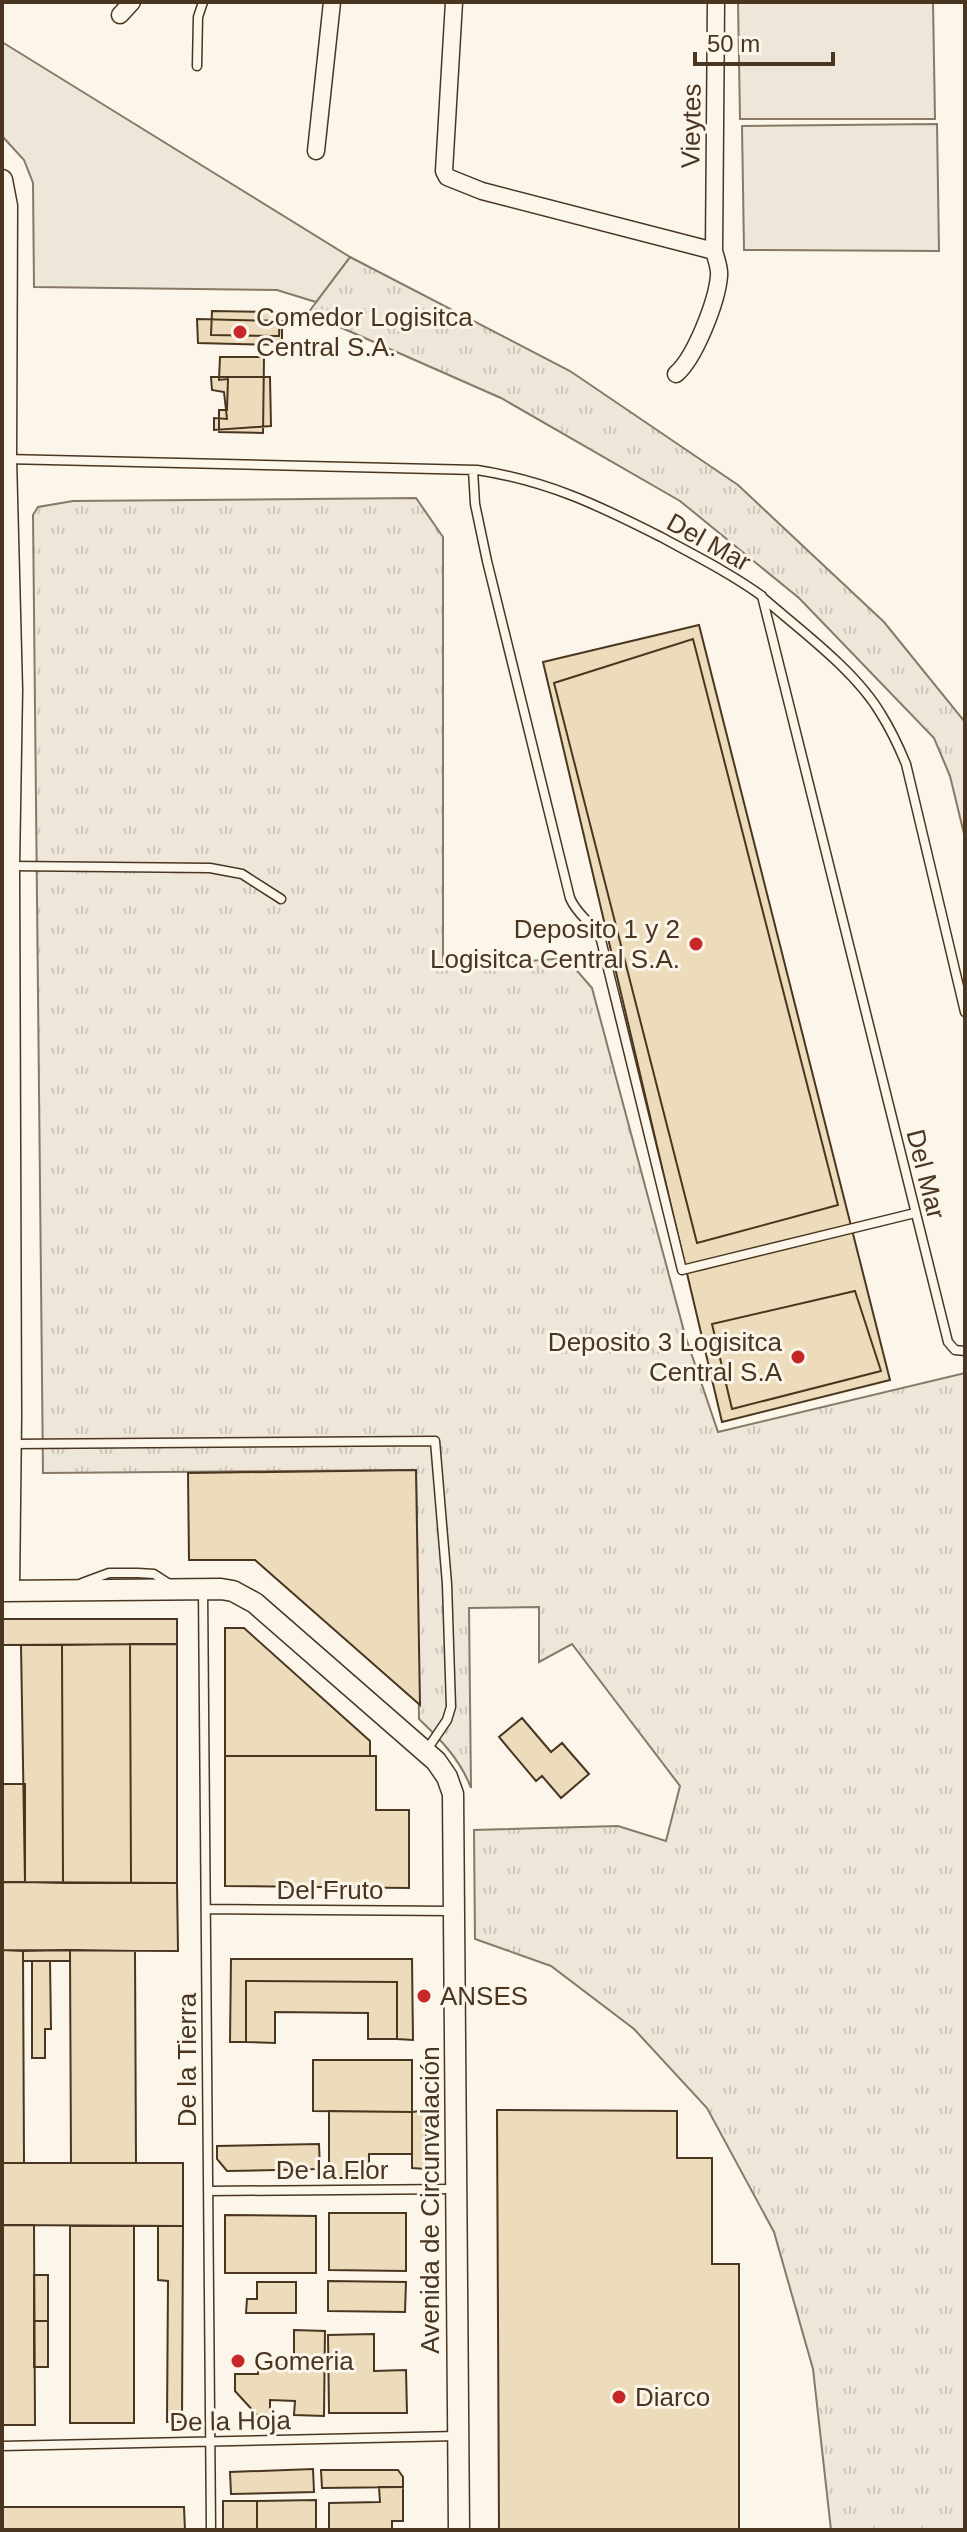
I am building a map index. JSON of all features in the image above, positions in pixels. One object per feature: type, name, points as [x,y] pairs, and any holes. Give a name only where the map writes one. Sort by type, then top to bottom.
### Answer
[{"type":"street","points":[[120,15],[132,2]]},
{"type":"street","points":[[316,151],[332,2]]},
{"type":"street","points":[[454,2],[444,171],[447,177],[482,191],[714,251]]},
{"type":"street","name":"Vieytes","points":[[676,374],[686,366],[706,323],[719,274],[714,251],[716,2]]},
{"type":"street","name":"Avenida de Circunvalación","points":[[2,180],[7,206],[4,459],[7,671],[6,1318],[11,1444],[6,1590],[233,1591],[255,1603],[426,1752],[447,1777],[453,1794],[459,2530]]},
{"type":"lane","points":[[197,66],[198,17],[203,2]]},
{"type":"lane","name":"Del Mar","points":[[4,459],[473,470],[513,476],[561,490],[620,516],[729,573],[762,596],[948,1342],[955,1350],[965,1351]]},
{"type":"lane","points":[[473,470],[475,504],[487,561],[570,898],[578,915],[590,923],[601,940],[682,1270],[915,1213]]},
{"type":"lane","points":[[762,596],[843,667],[880,711],[896,741],[906,764],[965,1012]]},
{"type":"lane","points":[[6,866],[210,868],[242,874],[281,899]]},
{"type":"lane","points":[[11,1444],[435,1441],[447,1584],[451,1707],[447,1720],[426,1752]]},
{"type":"lane","name":"De la Tierra","points":[[203,1589],[211,2530]]},
{"type":"lane","name":"Del Fruto","points":[[206,1909],[454,1911]]},
{"type":"lane","name":"De la Flor","points":[[208,2191],[456,2189]]},
{"type":"lane","name":"De la Hoja","points":[[2,2446],[459,2436]]},
{"type":"green space","points":[[738,2],[933,2],[935,119],[740,119]]},
{"type":"green space","points":[[937,124],[939,251],[744,250],[742,126]]},
{"type":"green space","points":[[350,257],[570,371],[738,485],[884,622],[965,722],[965,838],[950,776],[934,738],[799,598],[680,501],[501,398],[308,313]]},
{"type":"green space","points":[[416,498],[443,537],[443,968],[566,958],[592,988],[685,1335],[718,1432],[965,1373],[965,2530],[831,2530],[813,2369],[774,2232],[707,2108],[634,2029],[551,1966],[475,1939],[474,1830],[618,1826],[666,1841],[680,1786],[572,1644],[539,1662],[539,1607],[469,1608],[471,1788],[456,1759],[419,1719],[416,1470],[43,1473],[33,515],[38,507],[73,501]]},
{"type":"shaded area","points":[[2,42],[350,257],[316,302],[277,290],[34,287],[33,183],[24,160],[2,136]]},
{"type":"building","points":[[212,311],[280,312],[279,336],[211,335]]},
{"type":"building","name":"Comedor Logisitca Central S.A.","points":[[197,319],[282,321],[282,345],[198,343]]},
{"type":"building","points":[[220,357],[264,357],[263,433],[219,432],[219,410],[227,410],[228,379],[219,380]]},
{"type":"building","points":[[211,377],[270,377],[271,426],[214,430],[214,418],[227,419],[224,392],[212,390]]},
{"type":"building","name":"Deposito 1 y 2 Logisitca Central S.A.","points":[[699,625],[890,1380],[722,1422],[543,662]]},
{"type":"building","name":"Deposito 1 y 2 Logisitca Central S.A.","points":[[693,639],[838,1205],[697,1243],[554,683]]},
{"type":"building","name":"Deposito 3 Logisitca Central S.A","points":[[855,1291],[881,1371],[732,1409],[712,1324]]},
{"type":"building","points":[[416,1470],[420,1705],[255,1560],[189,1560],[188,1473]]},
{"type":"building","points":[[2,1619],[177,1619],[177,1644],[2,1645]]},
{"type":"building","points":[[225,1628],[244,1628],[370,1741],[370,1756],[225,1756]]},
{"type":"building","points":[[130,1644],[131,1883],[63,1883],[62,1645]]},
{"type":"building","points":[[130,1644],[177,1644],[177,1883],[131,1883]]},
{"type":"building","points":[[21,1645],[62,1645],[63,1883],[25,1882]]},
{"type":"building","points":[[522,1718],[551,1752],[562,1743],[589,1774],[561,1798],[542,1776],[536,1781],[499,1737]]},
{"type":"building","points":[[225,1756],[376,1756],[376,1810],[409,1810],[409,1888],[225,1886]]},
{"type":"building","points":[[2,1784],[25,1784],[25,1882],[2,1882]]},
{"type":"building","points":[[2,1882],[177,1883],[178,1951],[2,1950]]},
{"type":"building","points":[[2,1950],[23,1951],[24,2163],[2,2163]]},
{"type":"building","points":[[70,1950],[135,1951],[136,2163],[71,2163]]},
{"type":"building","points":[[70,1950],[70,1961],[23,1961],[23,1951]]},
{"type":"building","points":[[231,1959],[412,1959],[413,2040],[397,2039],[397,1982],[246,1981],[246,2042],[230,2042]]},
{"type":"building","points":[[32,1961],[50,1961],[51,2029],[45,2029],[45,2058],[32,2058]]},
{"type":"building","points":[[246,1981],[397,1982],[397,2039],[368,2039],[368,2013],[275,2012],[275,2043],[246,2042]]},
{"type":"building","points":[[313,2060],[412,2060],[412,2112],[313,2111]]},
{"type":"building","points":[[426,2110],[426,2169],[412,2168],[412,2112]]},
{"type":"building","name":"Diarco","points":[[497,2110],[677,2111],[677,2158],[712,2158],[712,2264],[739,2264],[739,2530],[499,2530]]},
{"type":"building","points":[[329,2111],[412,2112],[412,2154],[369,2154],[369,2178],[329,2178]]},
{"type":"building","points":[[319,2144],[320,2169],[227,2171],[217,2159],[217,2146]]},
{"type":"building","points":[[2,2163],[183,2163],[183,2226],[2,2225]]},
{"type":"building","points":[[329,2213],[406,2213],[406,2271],[329,2270]]},
{"type":"building","points":[[225,2215],[316,2216],[316,2273],[225,2273]]},
{"type":"building","points":[[2,2225],[34,2225],[35,2425],[2,2425]]},
{"type":"building","points":[[70,2226],[134,2226],[134,2423],[70,2423]]},
{"type":"building","points":[[158,2226],[183,2226],[182,2422],[167,2422],[168,2281],[158,2280]]},
{"type":"building","points":[[34,2275],[48,2275],[48,2321],[34,2321]]},
{"type":"building","points":[[328,2281],[406,2282],[405,2312],[328,2311]]},
{"type":"building","points":[[257,2282],[296,2282],[296,2313],[246,2313],[247,2299],[257,2299]]},
{"type":"building","points":[[34,2321],[48,2321],[48,2367],[34,2367]]},
{"type":"building","points":[[294,2330],[325,2331],[324,2416],[294,2415],[295,2401],[270,2400],[270,2415],[257,2415],[235,2391],[235,2374],[258,2374],[258,2365],[294,2366]]},
{"type":"building","points":[[374,2334],[374,2371],[406,2370],[407,2413],[329,2413],[328,2335]]},
{"type":"building","points":[[313,2469],[314,2492],[231,2494],[230,2472]]},
{"type":"building","points":[[321,2470],[398,2470],[403,2477],[403,2487],[322,2488]]},
{"type":"building","points":[[379,2487],[403,2487],[403,2521],[392,2521],[392,2530],[329,2530],[329,2503],[380,2502]]},
{"type":"building","points":[[316,2500],[316,2530],[257,2530],[257,2501]]},
{"type":"building","points":[[223,2501],[257,2501],[257,2530],[223,2530]]},
{"type":"building","points":[[2,2507],[184,2507],[185,2530],[2,2530]]},
{"type":"place","name":"Comedor Logisitca Central S.A.","points":[[240,332]]},
{"type":"place","name":"Deposito 1 y 2 Logisitca Central S.A.","points":[[696,944]]},
{"type":"place","name":"Deposito 3 Logisitca Central S.A","points":[[798,1357]]},
{"type":"place","name":"ANSES","points":[[424,1996]]},
{"type":"place","name":"Gomeria","points":[[238,2361]]},
{"type":"place","name":"Diarco","points":[[619,2397]]}]
